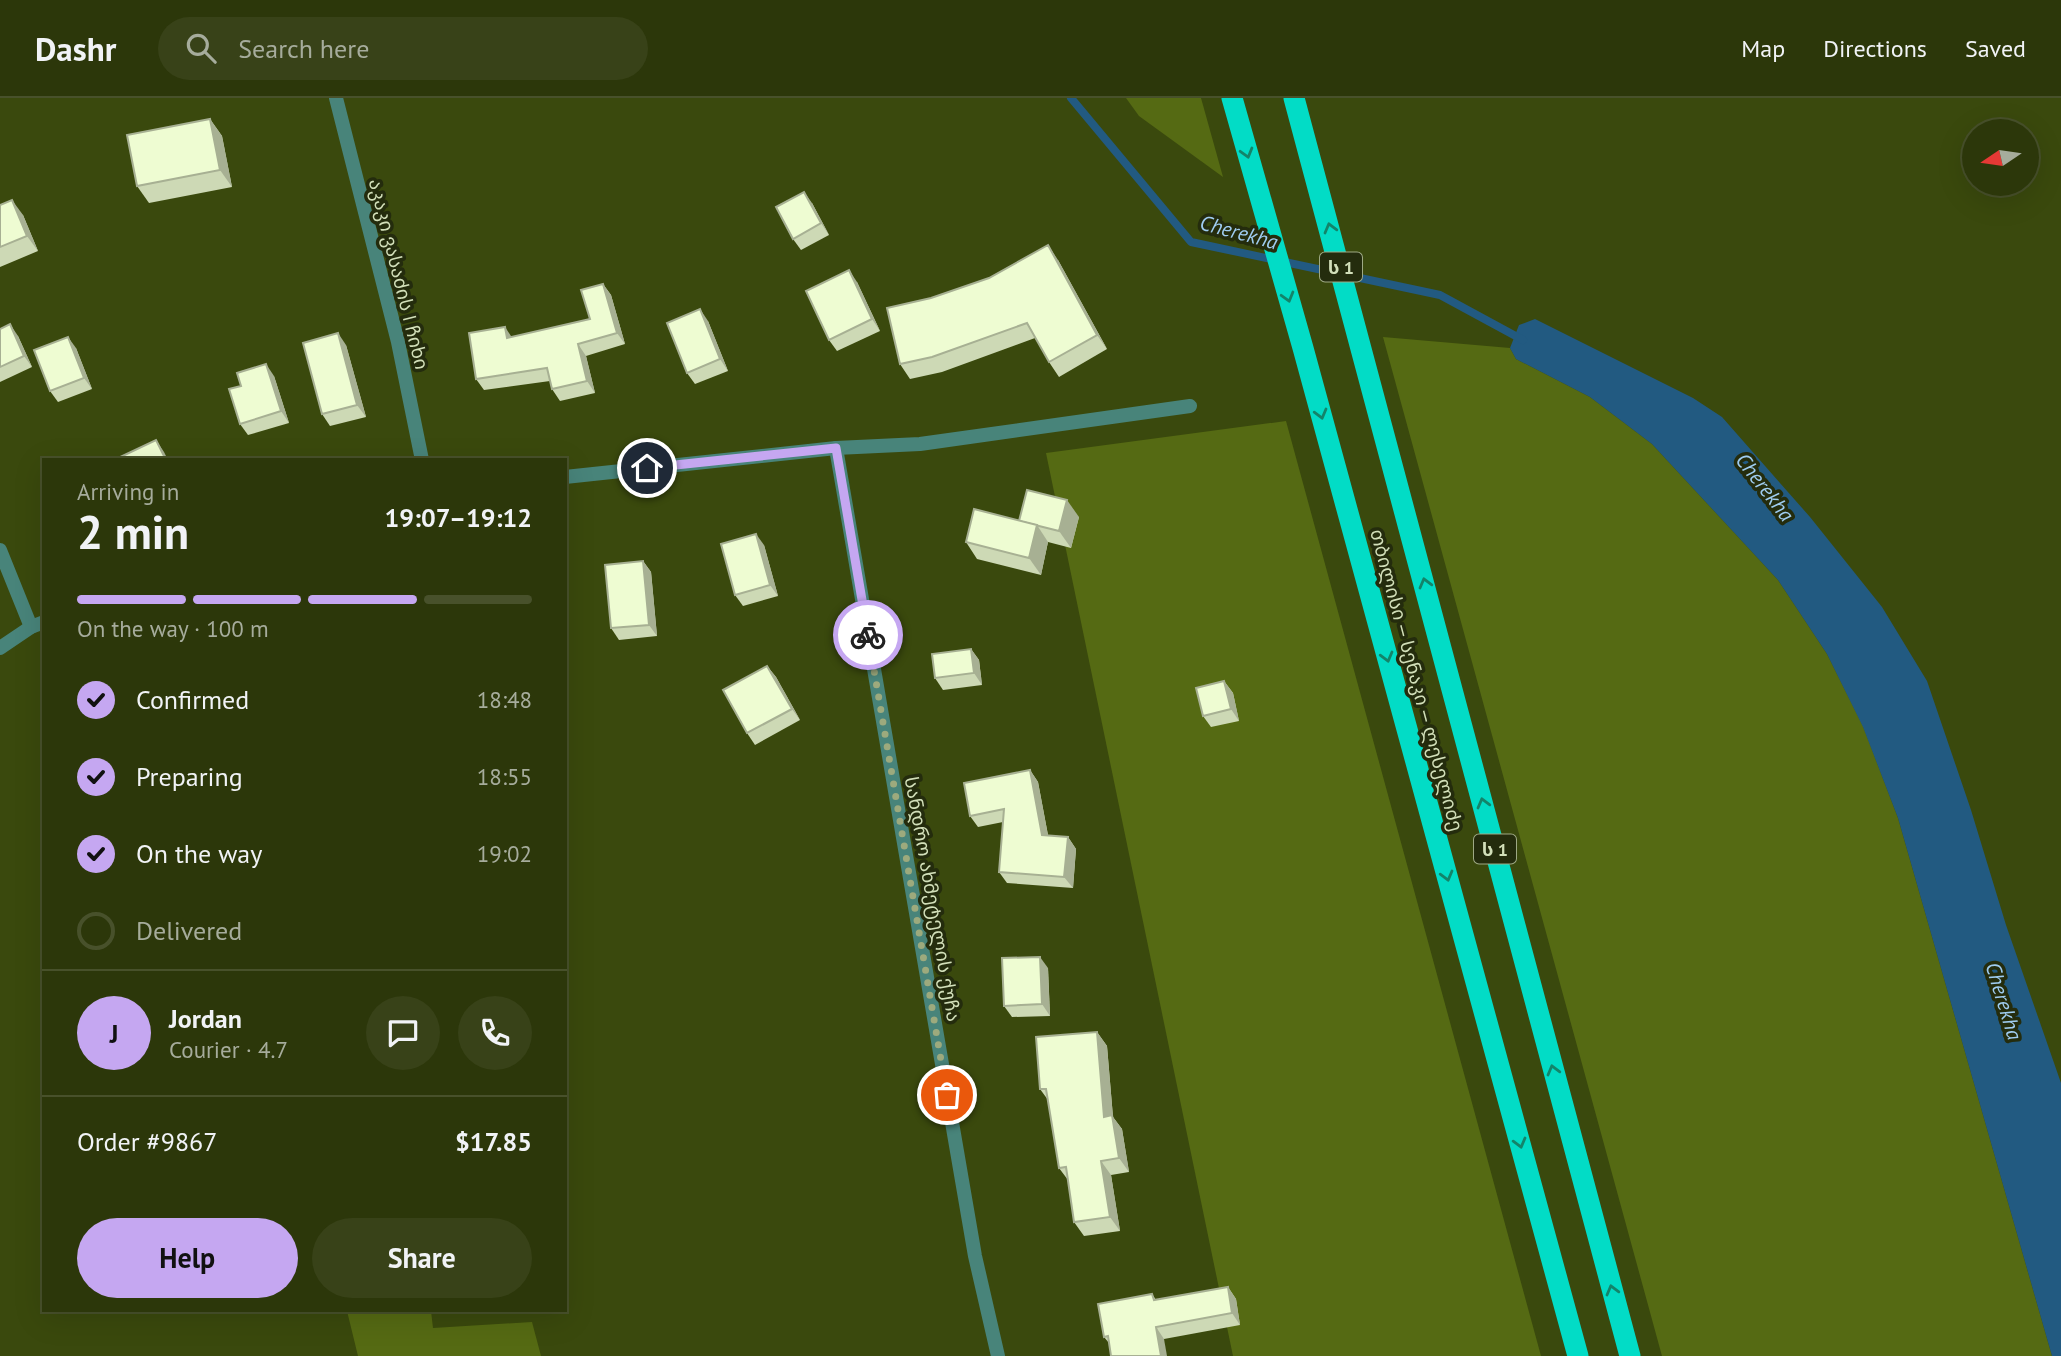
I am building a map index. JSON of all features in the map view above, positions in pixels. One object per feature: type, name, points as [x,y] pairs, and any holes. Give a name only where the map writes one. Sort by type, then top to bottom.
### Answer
[{"type":"highway","name":"თბილისი — სენაკი — ლესელიძე","points":[[1232,98],[1303,348],[1578,1356]]},
{"type":"highway","name":"თბილისი — სენაკი — ლესელიძე","points":[[1294,98],[1630,1356]]},
{"type":"street","name":"აკაკი ვასაძის I ჩიხი","points":[[336,98],[398,342],[422,458]]},
{"type":"street","points":[[567,477],[836,448],[920,444],[1190,406]]},
{"type":"street","name":"სანდრო ახმეტელის ქუჩა","points":[[836,448],[975,1256],[998,1356]]},
{"type":"street","points":[[0,550],[37,624],[0,648]]},
{"type":"green space","points":[[1126,98],[1201,98],[1223,177],[1139,116]]},
{"type":"green space","points":[[1383,337],[1510,348],[1516,359],[1590,397],[1652,444],[1778,580],[1827,654],[1863,726],[1898,818],[2052,1356],[1662,1356]]},
{"type":"green space","points":[[1286,421],[1541,1356],[1233,1356],[1046,453]]},
{"type":"green space","points":[[347,1312],[431,1312],[433,1328],[532,1322],[541,1356],[358,1356]]},
{"type":"water","points":[[1535,319],[1693,398],[1722,417],[1810,517],[1882,607],[1927,681],[1971,810],[2006,925],[2061,1083],[2061,1356],[2052,1356],[1898,818],[1863,727],[1827,654],[1778,580],[1652,444],[1590,397],[1516,359],[1510,348],[1519,325]]},
{"type":"building","points":[[210,119],[220,170],[137,186],[127,135]]},
{"type":"building","points":[[804,192],[821,223],[793,239],[776,207]]},
{"type":"building","points":[[12,200],[27,236],[0,247],[0,205]]},
{"type":"building","points":[[1048,245],[1097,335],[1049,362],[1027,323],[932,357],[900,364],[887,308],[931,298],[989,278]]},
{"type":"building","points":[[849,270],[872,319],[829,340],[806,291]]},
{"type":"building","points":[[603,284],[617,333],[578,344],[587,381],[552,389],[547,368],[476,379],[469,333],[505,327],[507,338],[590,319],[581,290]]},
{"type":"building","points":[[700,309],[720,359],[687,373],[667,323]]},
{"type":"building","points":[[10,324],[24,356],[0,367],[0,329]]},
{"type":"building","points":[[338,333],[357,405],[322,414],[303,343]]},
{"type":"building","points":[[68,337],[84,378],[50,391],[34,350]]},
{"type":"building","points":[[266,364],[281,411],[240,424],[229,389],[241,386],[237,373]]},
{"type":"building","points":[[156,440],[165,458],[118,458]]},
{"type":"building","points":[[1027,490],[1067,500],[1059,531],[1019,521]]},
{"type":"building","points":[[974,509],[1037,525],[1029,558],[966,542]]},
{"type":"building","points":[[756,534],[770,585],[735,595],[721,544]]},
{"type":"building","points":[[643,561],[649,625],[611,628],[605,565]]},
{"type":"building","points":[[971,649],[974,673],[935,678],[932,654]]},
{"type":"building","points":[[767,666],[792,709],[747,733],[723,690]]},
{"type":"building","points":[[1224,681],[1231,709],[1203,716],[1196,688]]},
{"type":"building","points":[[1030,770],[1042,835],[1068,837],[1064,877],[999,872],[1004,809],[970,816],[964,783]]},
{"type":"building","points":[[1040,957],[1042,1004],[1004,1006],[1002,958]]},
{"type":"building","points":[[1097,1032],[1104,1117],[1112,1115],[1119,1158],[1101,1161],[1110,1217],[1074,1222],[1066,1167],[1059,1168],[1046,1089],[1040,1089],[1036,1037]]},
{"type":"building","points":[[1228,1287],[1232,1313],[1156,1327],[1161,1356],[1111,1356],[1108,1336],[1104,1337],[1098,1304],[1152,1294],[1154,1300]]},
{"type":"waterway","name":"Cherekha","points":[[1071,98],[1191,242],[1440,295],[1523,340]]},
{"type":"way so far","points":[[868,635],[947,1095]]},
{"type":"route","points":[[647,468],[836,448],[868,635]]}]
